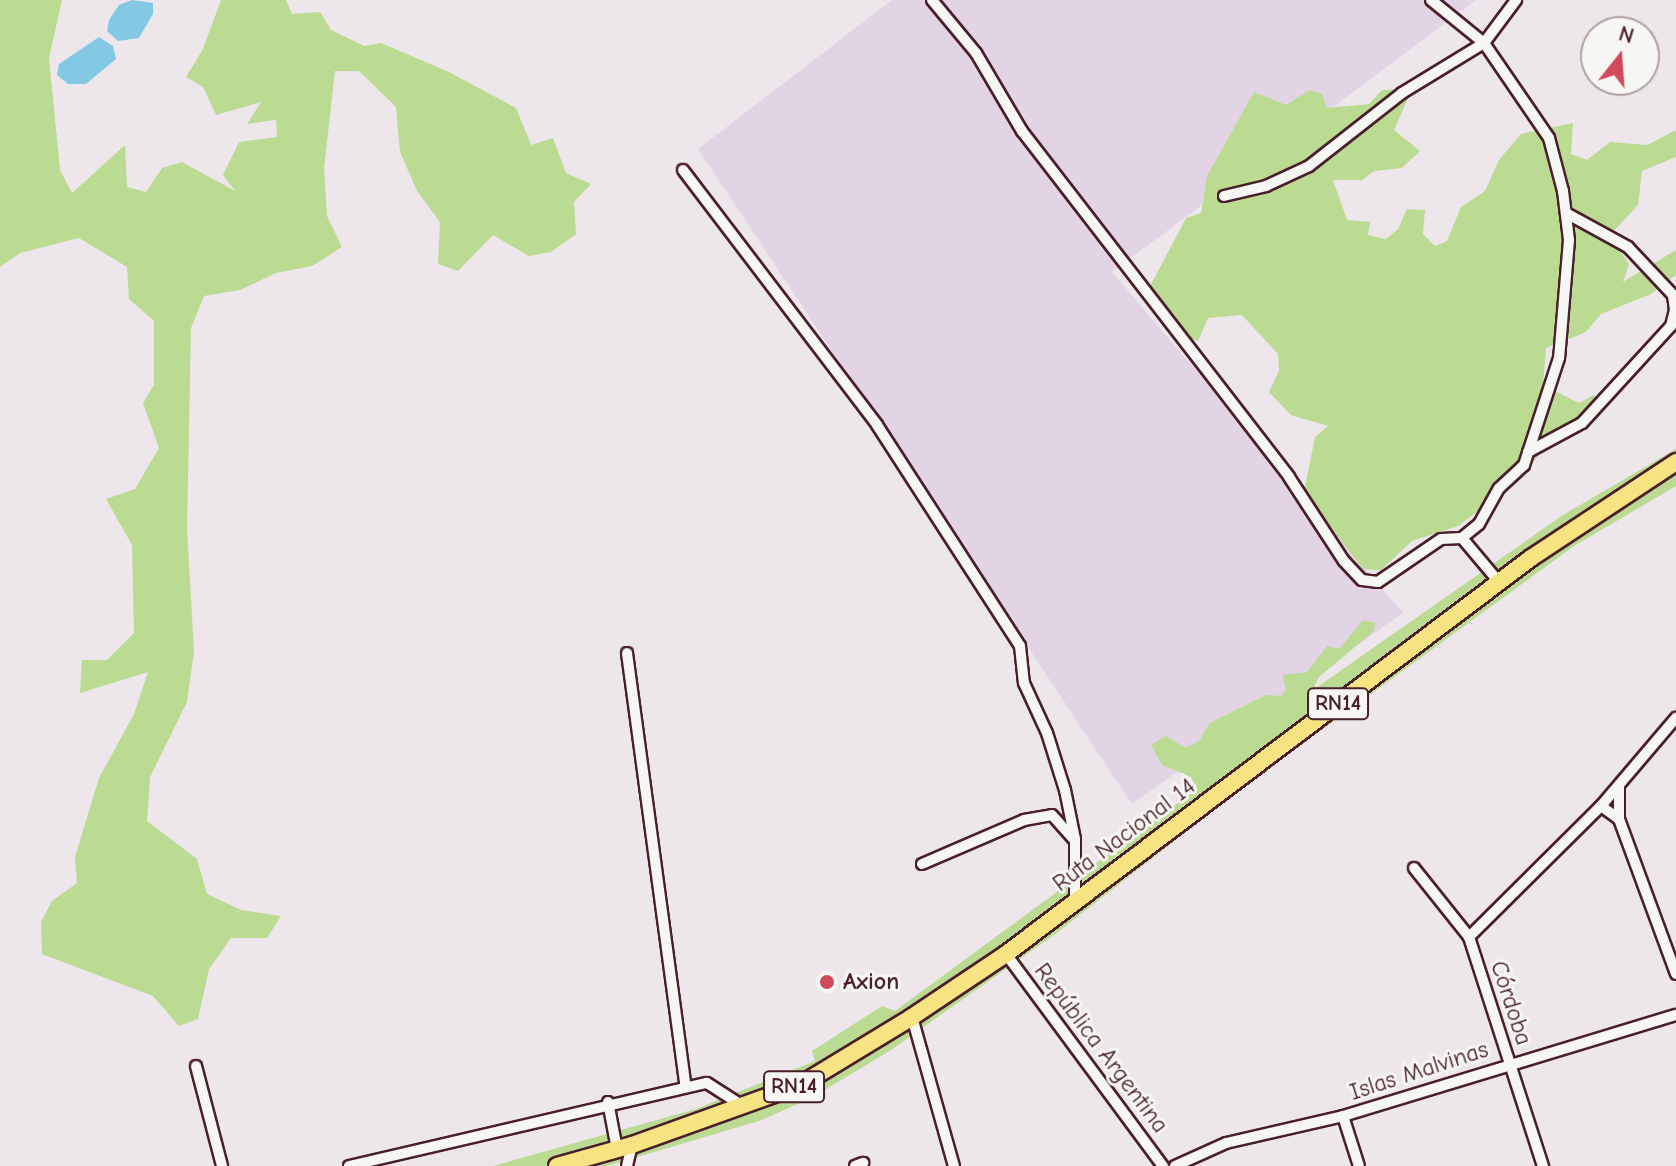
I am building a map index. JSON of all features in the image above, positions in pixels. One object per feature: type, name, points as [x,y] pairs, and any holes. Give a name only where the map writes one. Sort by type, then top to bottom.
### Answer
[{"type":"highway","name":"Ruta Nacional 14","points":[[559,1166],[624,1147],[802,1084],[912,1017],[1006,954],[1499,582],[1676,462]]},
{"type":"street","points":[[932,0],[976,53],[1022,131],[1289,477],[1344,561],[1362,580],[1378,582],[1426,547],[1441,539],[1462,538],[1479,524],[1499,488],[1524,465],[1559,358],[1569,240],[1549,138],[1484,43],[1431,0]]},
{"type":"street","points":[[1224,196],[1266,186],[1309,166],[1402,93],[1484,43],[1516,0]]},
{"type":"street","points":[[683,170],[877,425],[1020,646],[1024,683],[1047,733],[1075,839],[1075,902]]},
{"type":"street","points":[[1528,452],[1582,423],[1671,326],[1675,310],[1673,295],[1628,247],[1566,213]]},
{"type":"street","points":[[1462,538],[1499,582]]},
{"type":"street","points":[[627,653],[686,1087]]},
{"type":"street","points":[[1469,937],[1601,806],[1676,718]]},
{"type":"street","points":[[1619,785],[1619,819],[1676,974]]},
{"type":"street","points":[[1601,806],[1619,819]]},
{"type":"street","points":[[922,864],[1024,820],[1052,815],[1075,839]]},
{"type":"street","name":"Córdoba","points":[[1414,868],[1469,937],[1543,1166]]},
{"type":"street","name":"República Argentina","points":[[1006,954],[1163,1166]]},
{"type":"street","name":"Islas Malvinas","points":[[1175,1166],[1226,1143],[1343,1116],[1676,1015]]},
{"type":"street","points":[[912,1017],[954,1166]]},
{"type":"street","points":[[196,1066],[222,1166]]},
{"type":"street","points":[[349,1166],[608,1102],[707,1083],[743,1106]]},
{"type":"street","points":[[608,1102],[624,1147],[627,1166]]},
{"type":"street","points":[[1343,1116],[1359,1166]]},
{"type":"shaded area","points":[[892,0],[1476,0],[1112,272],[1403,613],[1132,804],[698,149]]},
{"type":"green space","points":[[0,0],[62,0],[49,58],[60,170],[72,193],[125,145],[127,187],[146,192],[162,168],[182,162],[235,191],[223,175],[239,142],[277,137],[276,120],[247,124],[261,102],[216,115],[203,87],[186,77],[203,49],[221,0],[286,0],[292,14],[320,12],[331,30],[364,46],[381,43],[449,72],[516,108],[531,145],[553,138],[566,173],[591,184],[574,202],[576,234],[551,252],[529,256],[493,235],[458,271],[438,264],[440,222],[417,191],[400,152],[396,107],[359,71],[335,71],[324,169],[327,216],[342,247],[312,266],[276,273],[240,290],[204,296],[191,328],[187,528],[194,651],[187,702],[150,777],[147,821],[197,859],[207,894],[241,910],[281,916],[267,938],[231,938],[209,969],[198,1019],[179,1026],[153,996],[42,954],[41,922],[52,901],[77,883],[75,857],[99,778],[134,714],[148,672],[80,693],[82,660],[107,660],[134,633],[132,545],[106,499],[135,489],[159,448],[143,403],[154,385],[154,321],[129,299],[127,267],[79,238],[20,253],[0,267]]},
{"type":"green space","points":[[1412,89],[1394,130],[1420,151],[1402,168],[1374,171],[1362,180],[1333,180],[1347,220],[1370,222],[1368,235],[1386,239],[1398,229],[1407,209],[1425,210],[1423,234],[1435,246],[1447,241],[1461,207],[1485,191],[1499,160],[1521,134],[1573,123],[1571,154],[1587,160],[1610,142],[1647,145],[1676,130],[1676,157],[1642,171],[1638,205],[1610,235],[1629,264],[1623,282],[1676,250],[1676,275],[1651,294],[1601,314],[1586,332],[1546,348],[1543,385],[1579,403],[1594,395],[1602,405],[1554,434],[1522,478],[1458,526],[1412,541],[1381,570],[1363,569],[1304,492],[1315,437],[1328,426],[1291,415],[1269,392],[1279,371],[1278,354],[1242,315],[1208,318],[1198,341],[1170,332],[1146,294],[1186,218],[1201,213],[1207,176],[1254,92],[1286,105],[1310,90],[1322,94],[1327,108],[1369,104],[1382,90]]},
{"type":"green space","points":[[1676,449],[1676,486],[1574,546],[1253,780],[1054,935],[891,1050],[813,1097],[762,1120],[607,1166],[493,1166],[696,1109],[815,1061],[812,1051],[882,1006],[895,1011],[1197,789],[1191,777],[1162,765],[1151,745],[1166,736],[1186,748],[1199,741],[1210,723],[1266,695],[1281,696],[1286,690],[1283,675],[1307,672],[1327,646],[1339,649],[1363,620],[1375,623],[1374,631],[1319,677],[1313,690],[1563,515]]},
{"type":"water","points":[[132,0],[153,3],[153,14],[139,38],[118,41],[107,31],[109,20],[119,5]]},
{"type":"water","points":[[99,37],[113,46],[116,59],[86,84],[68,84],[57,75],[59,64]]},
{"type":"place","name":"Axion","points":[[827,982]]}]
